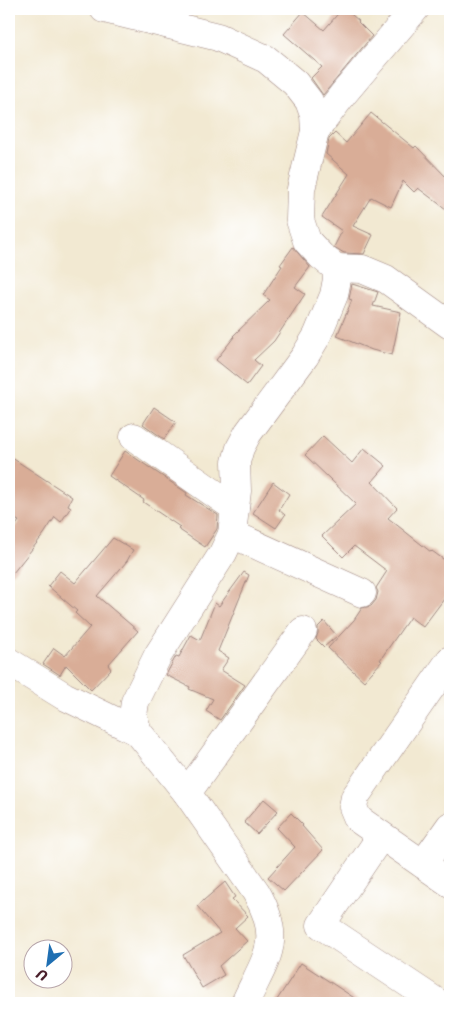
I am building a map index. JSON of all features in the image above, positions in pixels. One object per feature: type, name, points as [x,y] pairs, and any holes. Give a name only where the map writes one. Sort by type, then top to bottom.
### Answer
[{"type":"street","points":[[104,9],[218,37],[266,59],[295,82],[309,101],[314,115],[315,131],[301,189],[300,220],[307,241],[320,256],[336,268],[362,269],[386,279],[450,325]]},
{"type":"street","points":[[315,131],[344,93],[415,9]]},
{"type":"street","points":[[245,1003],[270,947],[271,930],[266,909],[187,793],[138,732],[134,716],[135,702],[147,675],[223,553],[234,521],[237,491],[236,462],[240,448],[248,433],[305,356],[317,336],[334,296],[337,279],[336,268]]},
{"type":"street","points":[[134,437],[234,521],[362,593]]},
{"type":"street","points":[[187,793],[303,631]]},
{"type":"street","points":[[450,660],[355,797],[353,807],[358,819],[450,883]]},
{"type":"street","points":[[9,662],[64,696],[138,732]]},
{"type":"street","points":[[423,864],[450,826]]},
{"type":"street","points":[[381,836],[321,925],[438,1003]]},
{"type":"building","points":[[342,9],[345,9],[359,21],[372,36],[323,95],[311,78],[322,67],[284,34],[303,12],[324,30]]},
{"type":"building","points":[[371,113],[414,148],[416,146],[450,181],[450,212],[418,188],[414,192],[403,181],[391,207],[371,197],[353,226],[373,235],[364,254],[344,253],[334,247],[342,231],[322,217],[349,174],[326,154],[329,139],[335,133],[346,143]]},
{"type":"building","points":[[293,247],[310,267],[295,287],[305,294],[274,341],[254,360],[261,366],[247,385],[216,360],[233,336],[270,300],[263,295]]},
{"type":"building","points":[[352,284],[378,292],[373,306],[401,312],[392,355],[372,350],[337,336],[352,300],[349,299]]},
{"type":"building","points":[[154,407],[176,422],[164,439],[143,424]]},
{"type":"building","points":[[323,436],[352,463],[364,448],[386,466],[372,482],[397,508],[388,518],[431,552],[450,564],[450,591],[423,627],[410,617],[380,660],[382,661],[364,681],[328,648],[354,620],[362,608],[371,606],[376,600],[378,592],[376,588],[387,571],[354,546],[343,557],[322,536],[356,504],[305,455]]},
{"type":"building","points":[[125,451],[187,493],[186,495],[218,515],[217,529],[205,547],[178,529],[180,527],[109,476]]},
{"type":"building","points":[[9,456],[72,497],[68,505],[71,507],[61,522],[55,517],[9,578],[9,535],[19,521],[9,516]]},
{"type":"building","points":[[273,482],[289,494],[279,510],[285,515],[276,528],[253,513]]},
{"type":"building","points":[[113,538],[133,550],[127,561],[97,596],[138,631],[108,665],[111,669],[91,690],[66,665],[60,675],[43,664],[54,648],[65,656],[90,627],[75,613],[77,611],[48,586],[60,571],[75,583]]},
{"type":"building","points":[[244,572],[249,575],[218,651],[229,658],[221,670],[245,685],[220,720],[206,711],[213,699],[189,689],[190,687],[166,675],[176,656],[179,657],[191,635],[200,640],[215,603],[219,606]]},
{"type":"building","points":[[324,621],[337,636],[324,647],[316,639],[318,627]]},
{"type":"building","points":[[264,799],[278,811],[257,834],[244,822]]},
{"type":"building","points":[[291,813],[323,850],[284,891],[268,877],[295,847],[277,828]]},
{"type":"building","points":[[225,882],[235,897],[232,899],[248,916],[235,928],[247,941],[219,966],[224,975],[202,988],[183,955],[220,933],[197,906]]},
{"type":"building","points":[[301,963],[362,1003],[275,1003]]}]
